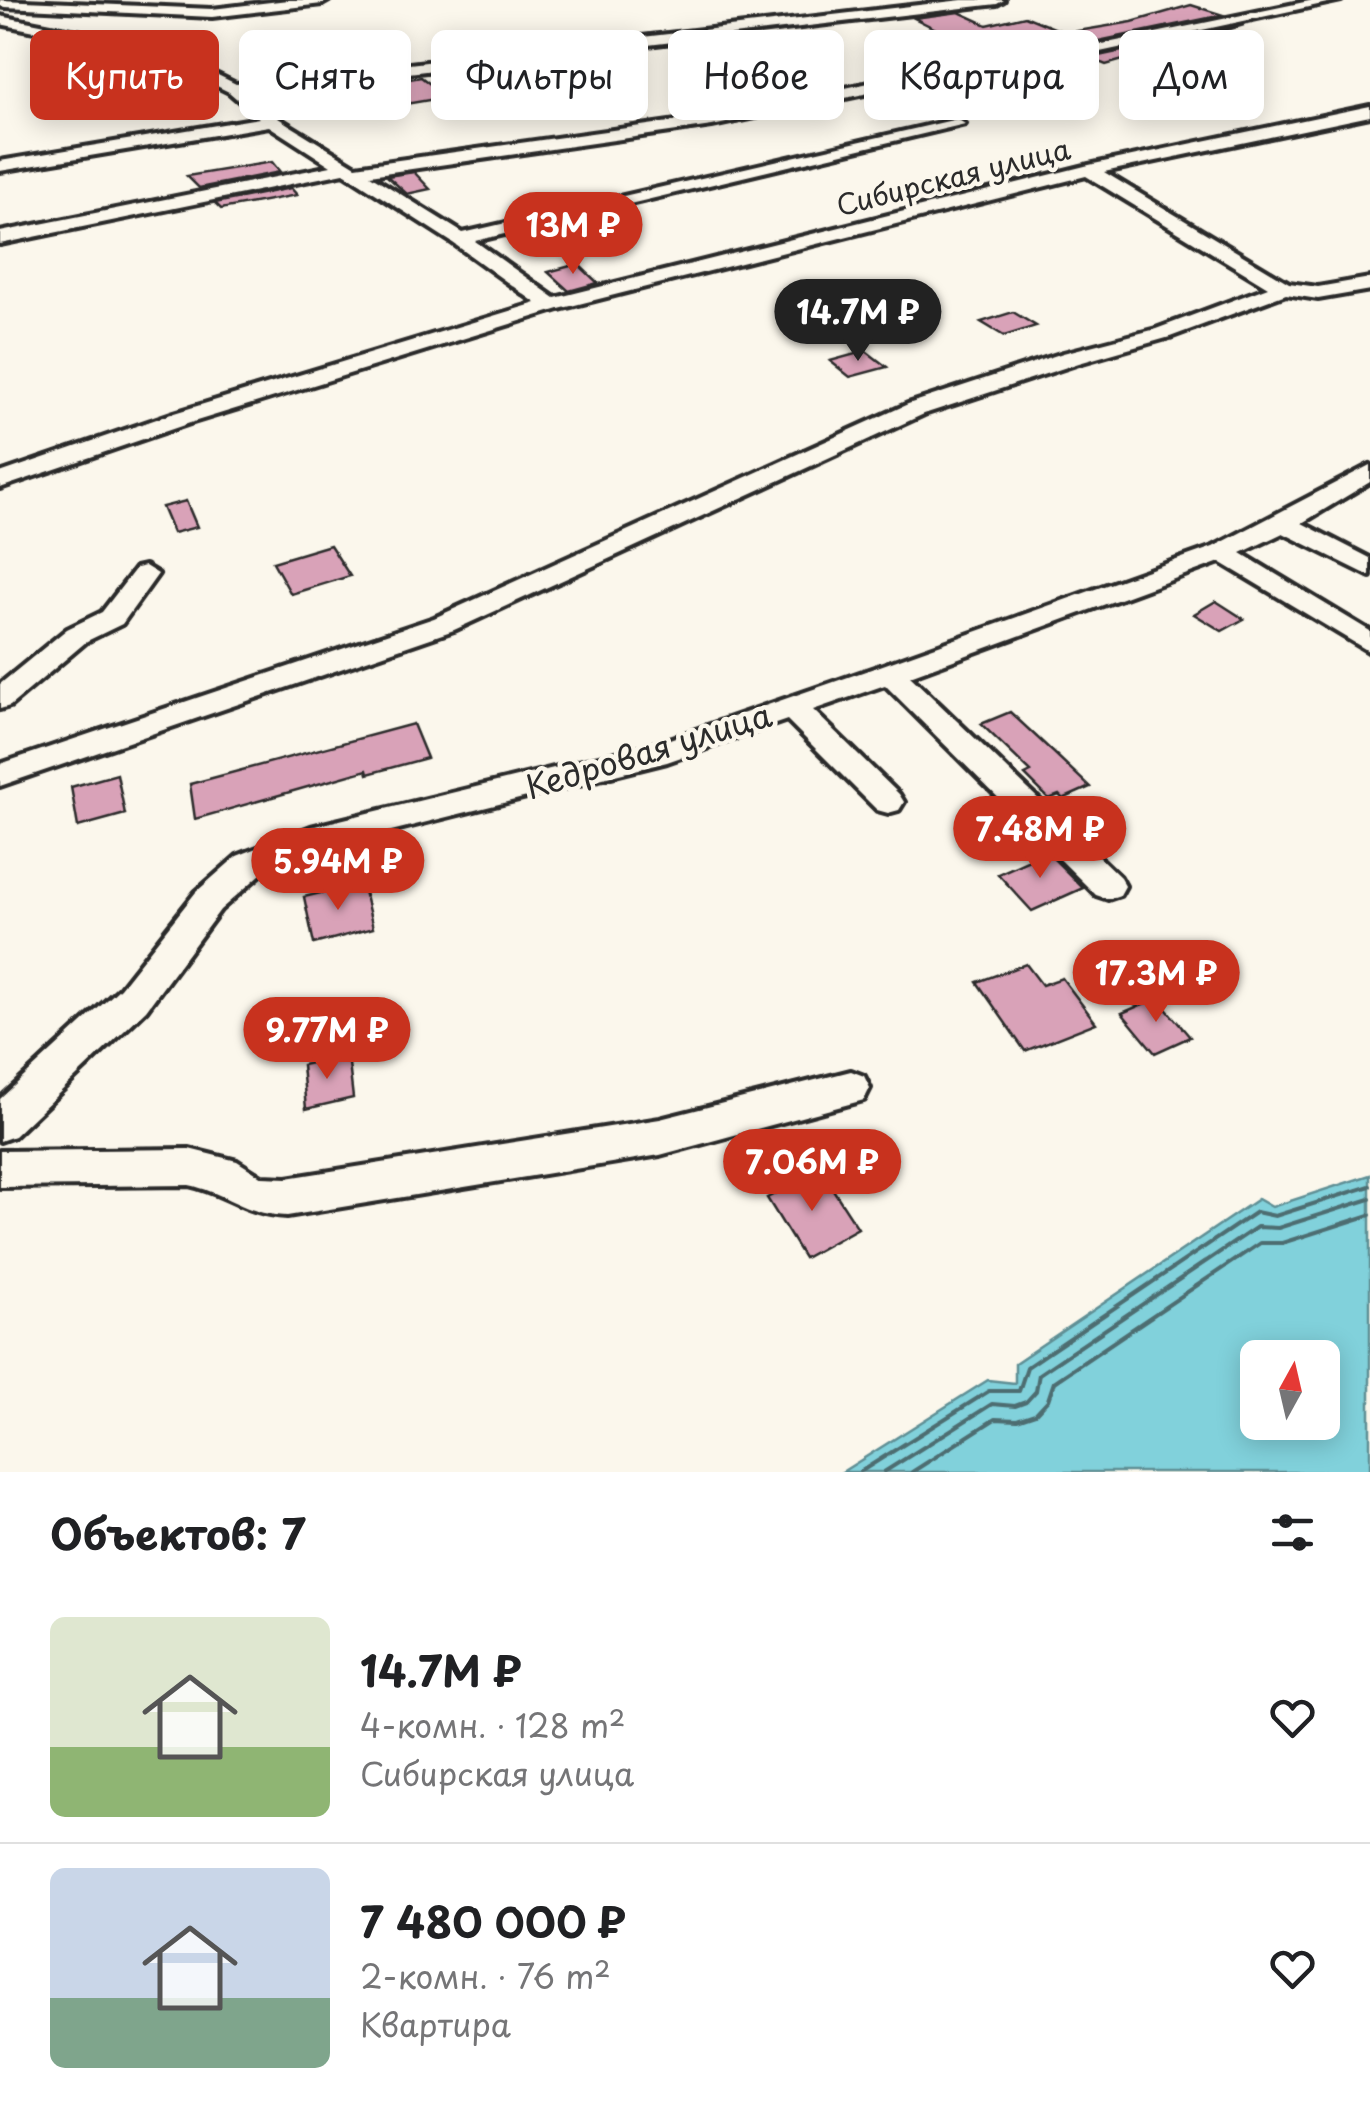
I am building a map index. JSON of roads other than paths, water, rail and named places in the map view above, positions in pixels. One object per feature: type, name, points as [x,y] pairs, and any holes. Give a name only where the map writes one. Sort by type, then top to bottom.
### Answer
[{"type":"street","points":[[3,9],[161,4],[212,13],[322,0]]},
{"type":"street","points":[[234,90],[997,0]]},
{"type":"street","points":[[0,238],[348,170],[694,124],[907,80],[1035,62],[1334,0]]},
{"type":"street","points":[[3,9],[158,51],[239,94]]},
{"type":"street","name":"Сибирская улица","points":[[0,481],[182,418],[552,305],[1088,170],[1370,110]]},
{"type":"street","points":[[0,166],[272,120],[460,239],[552,305]]},
{"type":"street","points":[[460,239],[957,124]]},
{"type":"street","points":[[1088,170],[1284,288],[1318,293],[1370,284]]},
{"type":"street","points":[[0,775],[444,624],[916,409],[1070,358],[1164,334],[1284,288]]},
{"type":"street","name":"Кедровая улица","points":[[0,1124],[133,999],[208,901],[249,865],[311,838],[667,751],[890,673],[1222,552],[1283,523],[1370,472]]},
{"type":"street","points":[[1283,523],[1370,568]]},
{"type":"street","points":[[1222,552],[1370,643]]},
{"type":"street","points":[[0,699],[77,635],[112,618],[145,574]]},
{"type":"street","points":[[890,673],[1108,886]]},
{"type":"street","points":[[792,707],[888,802]]},
{"type":"street","points":[[0,1170],[189,1167],[223,1174],[241,1189],[262,1196],[286,1198],[660,1137],[851,1088]]},
{"type":"water","points":[[1370,1175],[1370,1472],[842,1472],[988,1380],[1015,1383],[1015,1363],[1258,1199],[1272,1207]]}]
